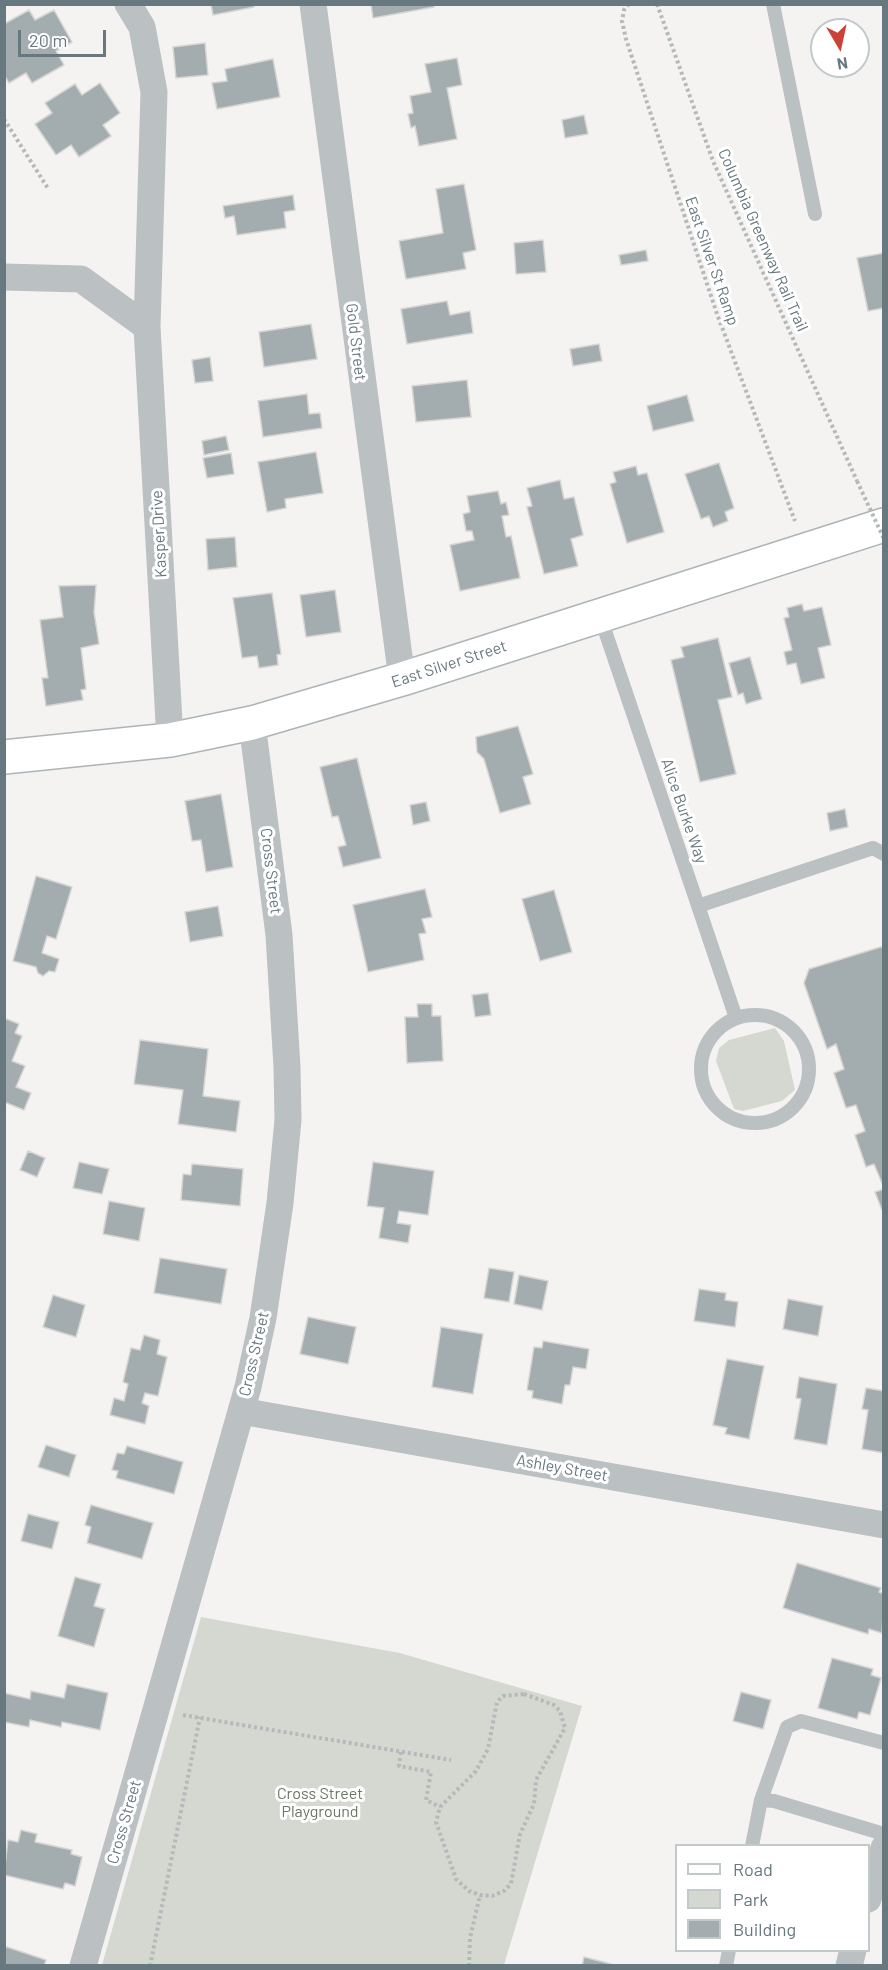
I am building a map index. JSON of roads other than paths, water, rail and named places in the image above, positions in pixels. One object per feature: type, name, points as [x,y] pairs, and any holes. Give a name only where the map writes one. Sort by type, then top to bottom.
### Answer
[{"type":"main road","name":"East Silver Street","points":[[4,757],[170,740],[252,723],[402,679],[884,525]]},
{"type":"street","name":"Kasper Drive","points":[[128,4],[142,27],[154,92],[147,327],[170,740]]},
{"type":"street","name":"Gold Street","points":[[313,4],[402,679]]},
{"type":"street","points":[[4,278],[81,279],[147,327]]},
{"type":"street","name":"Cross Street","points":[[83,1965],[241,1411],[258,1344],[284,1171],[288,1094],[279,935],[252,723]]},
{"type":"street","name":"Ashley Street","points":[[241,1411],[884,1525]]},
{"type":"street","points":[[870,1893],[884,1848]]},
{"type":"lane","points":[[773,4],[815,214]]},
{"type":"lane","name":"Alice Burke Way","points":[[600,616],[736,1018]]},
{"type":"lane","points":[[698,906],[873,848],[884,854]]},
{"type":"lane","points":[[753,1015],[770,1017],[785,1024],[798,1036],[806,1051],[809,1067],[807,1084],[800,1099],[789,1112],[772,1121],[753,1124],[735,1120],[718,1110],[700,1078],[701,1059],[708,1042],[720,1027],[736,1018],[753,1015]]},
{"type":"lane","points":[[752,1844],[761,1800],[786,1727],[801,1721],[884,1743]]},
{"type":"lane","points":[[761,1800],[774,1801],[884,1834]]},
{"type":"park label","name":"Cross Street Playground","points":[[320,1803]]}]
